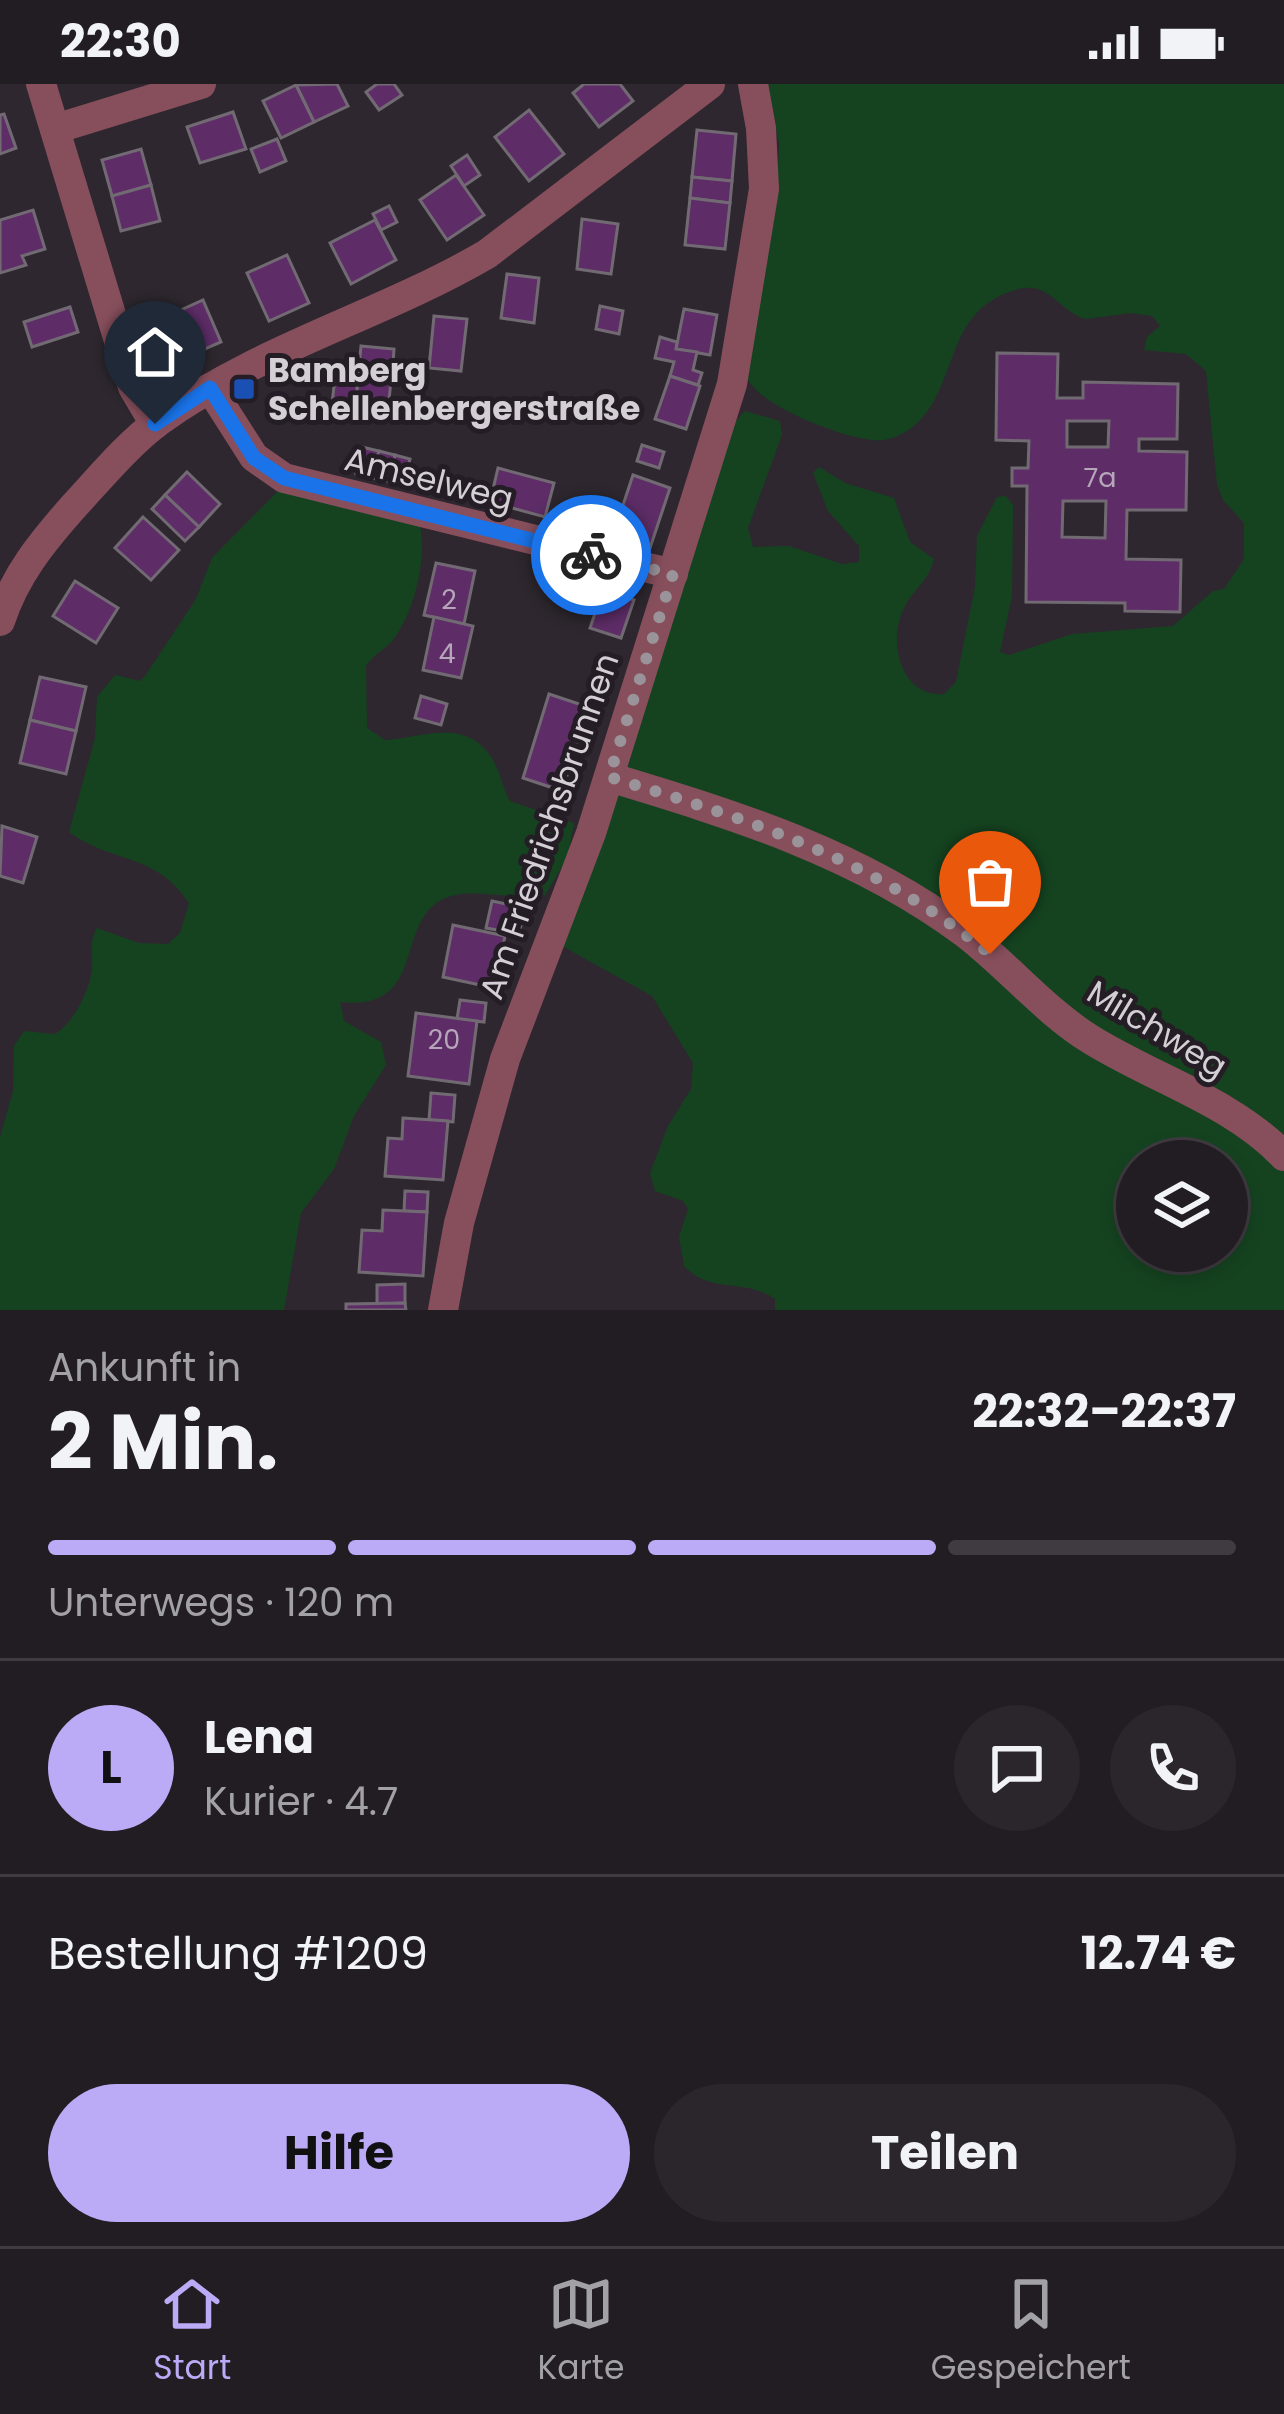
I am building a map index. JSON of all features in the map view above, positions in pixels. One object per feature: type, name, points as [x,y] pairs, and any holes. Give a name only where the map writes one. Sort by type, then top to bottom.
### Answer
[{"type":"street","points":[[40,84],[134,387],[155,424]]},
{"type":"street","points":[[56,129],[201,84]]},
{"type":"street","points":[[0,621],[13,583],[46,537],[155,424],[210,388],[487,254],[710,84]]},
{"type":"street","name":"Am Friedrichsbrunnen","points":[[443,1310],[458,1223],[505,1059],[609,777],[733,384],[764,189],[753,84]]},
{"type":"street","name":"Amselweg","points":[[210,388],[254,458],[284,478],[673,574]]},
{"type":"street","name":"Milchweg","points":[[609,777],[752,821],[885,880],[964,933],[1084,1036],[1153,1076],[1238,1116],[1284,1156]]},
{"type":"green space","points":[[768,84],[1284,84],[1284,1310],[775,1310],[775,1299],[764,1293],[705,1280],[684,1266],[679,1237],[688,1209],[683,1201],[655,1191],[650,1173],[668,1126],[691,1089],[693,1063],[652,996],[564,947],[560,937],[736,421],[745,411],[780,421],[782,435],[748,528],[753,547],[789,546],[842,564],[859,562],[859,546],[828,511],[813,473],[819,467],[845,483],[894,498],[910,542],[934,559],[904,608],[897,636],[908,678],[929,693],[944,694],[956,682],[975,587],[977,536],[997,497],[1006,496],[1013,505],[1012,596],[1000,652],[1009,655],[1072,634],[1173,626],[1213,591],[1224,589],[1244,559],[1244,523],[1223,500],[1217,485],[1206,371],[1186,354],[1144,350],[1147,337],[1160,326],[1152,316],[1131,313],[1086,319],[1045,292],[1027,288],[991,301],[962,335],[924,416],[907,431],[886,440],[858,438],[821,426],[765,397],[746,375],[779,144]]},
{"type":"green space","points":[[282,487],[419,522],[421,567],[413,599],[393,640],[366,666],[367,728],[385,740],[442,733],[469,737],[494,762],[510,801],[574,823],[568,857],[545,895],[460,894],[435,904],[423,917],[397,983],[385,995],[366,1002],[340,1002],[344,1021],[381,1042],[386,1065],[354,1116],[334,1169],[301,1213],[284,1310],[0,1310],[0,1137],[13,1091],[14,1046],[24,1031],[55,1034],[75,1014],[89,984],[97,928],[139,943],[168,944],[180,933],[189,903],[162,875],[69,832],[95,738],[97,697],[115,675],[140,681],[145,676],[196,599],[212,558]]},
{"type":"building","points":[[337,84],[348,106],[314,122],[296,85]]},
{"type":"building","points":[[377,84],[394,84],[402,95],[379,110],[366,92]]},
{"type":"building","points":[[584,84],[620,84],[633,101],[599,127],[573,93]]},
{"type":"building","points":[[296,85],[314,122],[281,138],[263,101]]},
{"type":"building","points":[[529,110],[564,154],[529,181],[495,137]]},
{"type":"building","points":[[233,112],[246,149],[200,163],[187,127]]},
{"type":"building","points":[[4,114],[16,148],[0,154],[0,115]]},
{"type":"building","points":[[697,130],[736,134],[732,181],[692,177]]},
{"type":"building","points":[[277,139],[286,161],[260,172],[251,149]]},
{"type":"building","points":[[141,149],[151,185],[112,196],[102,160]]},
{"type":"building","points":[[467,155],[480,175],[464,186],[451,166]]},
{"type":"building","points":[[456,175],[484,215],[447,240],[420,200]]},
{"type":"building","points":[[692,177],[732,181],[730,203],[690,198]]},
{"type":"building","points":[[151,185],[160,221],[121,231],[112,196]]},
{"type":"building","points":[[690,198],[730,203],[725,249],[685,245]]},
{"type":"building","points":[[389,206],[397,222],[381,230],[373,214]]},
{"type":"building","points":[[33,210],[45,249],[22,256],[26,265],[0,273],[0,220]]},
{"type":"building","points":[[582,219],[618,224],[611,274],[577,269]]},
{"type":"building","points":[[375,220],[396,260],[351,284],[330,243]]},
{"type":"building","points":[[287,255],[309,303],[269,321],[247,273]]},
{"type":"building","points":[[507,274],[539,278],[534,323],[501,318]]},
{"type":"building","points":[[203,300],[221,342],[168,365],[150,324]]},
{"type":"building","points":[[600,306],[623,311],[619,334],[596,329]]},
{"type":"building","points":[[70,307],[78,332],[32,347],[24,322]]},
{"type":"building","points":[[684,309],[717,315],[710,355],[676,349]]},
{"type":"building","points":[[434,316],[467,319],[461,371],[429,368]]},
{"type":"building","points":[[660,337],[677,342],[676,349],[697,352],[693,370],[702,373],[698,385],[670,376],[674,362],[655,358]]},
{"type":"building","points":[[361,346],[394,349],[393,364],[400,372],[391,378],[389,402],[356,398]]},
{"type":"building","points":[[997,353],[1058,354],[1057,398],[1083,398],[1083,382],[1178,384],[1177,439],[1139,439],[1139,451],[1187,452],[1186,510],[1127,510],[1126,559],[1181,560],[1180,612],[1125,611],[1125,603],[1026,602],[1027,486],[1012,486],[1012,468],[1028,468],[1029,441],[996,440]],"holes":[[[1067,421],[1109,421],[1108,447],[1067,447]],[[1063,501],[1106,501],[1105,538],[1062,537]]]},
{"type":"building","points":[[670,376],[700,386],[686,429],[655,419]]},
{"type":"building","points":[[335,377],[358,380],[356,398],[368,399],[366,417],[331,413]]},
{"type":"building","points":[[642,445],[664,452],[659,468],[637,461]]},
{"type":"building","points":[[362,447],[379,451],[372,478],[356,474]]},
{"type":"building","points":[[379,451],[395,455],[389,482],[372,478]]},
{"type":"building","points":[[395,455],[410,459],[403,486],[389,482]]},
{"type":"building","points":[[498,468],[554,483],[545,517],[490,502]]},
{"type":"building","points":[[187,472],[220,504],[199,527],[165,495]]},
{"type":"building","points":[[633,475],[670,488],[650,548],[613,535]]},
{"type":"building","points":[[165,495],[199,527],[185,541],[152,509]]},
{"type":"building","points":[[143,517],[179,550],[151,580],[115,548]]},
{"type":"building","points":[[436,563],[475,571],[464,624],[424,615]]},
{"type":"building","points":[[75,581],[118,608],[96,643],[53,616]]},
{"type":"building","points":[[603,590],[634,600],[621,638],[590,628]]},
{"type":"building","points":[[434,617],[473,626],[461,678],[423,670]]},
{"type":"building","points":[[40,677],[86,687],[76,731],[30,720]]},
{"type":"building","points":[[549,694],[588,707],[562,791],[523,778]]},
{"type":"building","points":[[421,696],[447,704],[441,725],[415,718]]},
{"type":"building","points":[[30,720],[76,731],[66,774],[20,763]]},
{"type":"building","points":[[2,826],[37,837],[23,883],[0,876]]},
{"type":"building","points":[[492,901],[525,908],[519,934],[486,928]]},
{"type":"building","points":[[453,925],[505,936],[494,988],[443,977]]},
{"type":"building","points":[[460,1000],[486,1003],[484,1022],[457,1019]]},
{"type":"building","points":[[416,1013],[477,1021],[469,1084],[408,1076]]},
{"type":"building","points":[[431,1093],[455,1095],[453,1122],[429,1120]]},
{"type":"building","points":[[403,1118],[448,1121],[443,1180],[385,1176],[388,1138],[402,1139]]},
{"type":"building","points":[[405,1191],[428,1192],[427,1212],[404,1211]]},
{"type":"building","points":[[383,1210],[427,1212],[423,1276],[359,1272],[362,1230],[382,1231]]},
{"type":"building","points":[[405,1284],[405,1303],[377,1304],[377,1285]]},
{"type":"building","points":[[405,1303],[406,1310],[346,1310],[346,1304]]},
{"type":"way so far","points":[[591,555],[673,574],[609,777],[752,821],[828,851],[885,880],[990,954]]},
{"type":"place","name":"Bamberg Schellenbergerstraße","points":[[244,389]]},
{"type":"route","points":[[155,424],[210,388],[254,458],[284,478],[591,555]]}]
